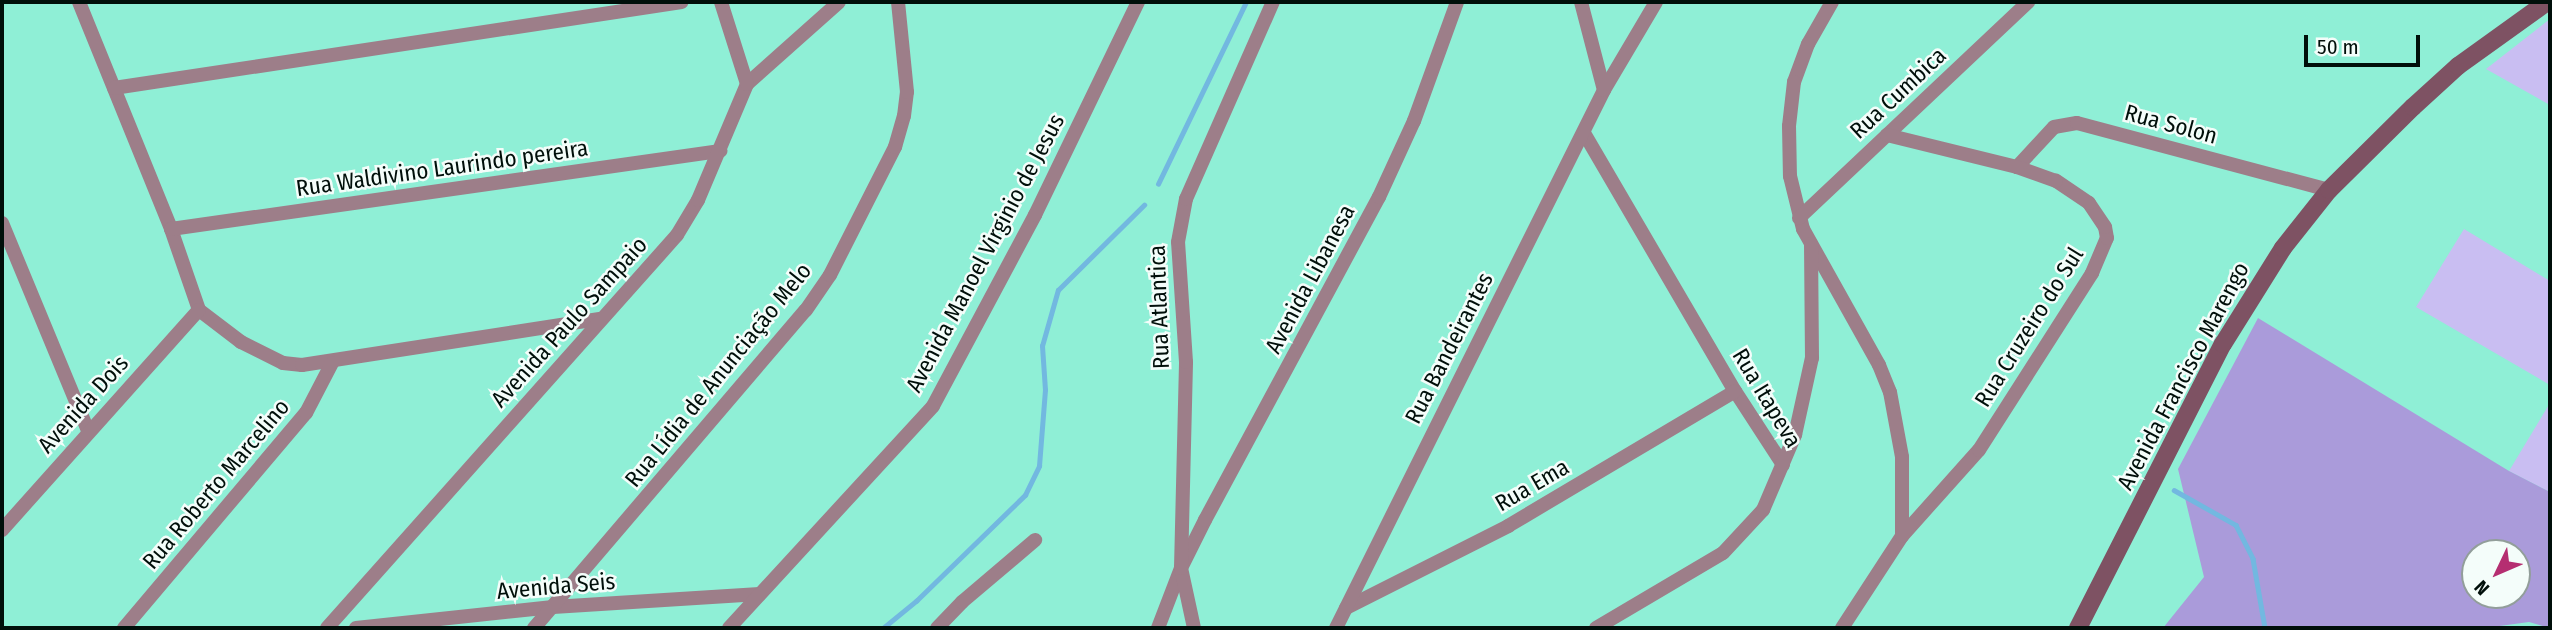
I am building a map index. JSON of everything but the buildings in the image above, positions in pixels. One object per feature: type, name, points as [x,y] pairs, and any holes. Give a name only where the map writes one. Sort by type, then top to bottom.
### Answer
[{"type":"main road","name":"Avenida Francisco Marengo","points":[[2078,628],[2223,344],[2283,248],[2329,190],[2458,66],[2547,2]]},
{"type":"street","points":[[79,2],[171,229],[199,310],[241,342],[283,363],[302,365],[332,363],[599,319]]},
{"type":"street","points":[[114,88],[682,2]]},
{"type":"street","points":[[721,2],[747,84],[839,2]]},
{"type":"street","name":"Rua Lídia de Anunciação Melo","points":[[534,628],[806,310],[830,275],[895,147],[904,116],[907,92],[898,2]]},
{"type":"street","name":"Avenida Manoel Virginio de Jesus","points":[[729,628],[933,406],[1035,215],[1138,2]]},
{"type":"street","name":"Rua Atlantica","points":[[1194,628],[1181,568],[1186,362],[1178,242],[1181,216],[1273,2]]},
{"type":"street","name":"Avenida Libanesa","points":[[1181,568],[1379,197],[1414,121],[1457,2]]},
{"type":"street","points":[[1581,2],[1604,90]]},
{"type":"street","points":[[1832,2],[1808,44],[1794,82],[1789,126],[1790,176],[1799,218],[1873,354],[1889,391],[1897,419],[1902,457],[1902,536]]},
{"type":"street","name":"Rua Cumbica","points":[[1799,218],[2028,2]]},
{"type":"street","name":"Rua Bandeirantes","points":[[1336,628],[1604,90],[1652,5]]},
{"type":"street","name":"Avenida Paulo Sampaio","points":[[327,628],[599,319],[677,235],[698,200],[747,84]]},
{"type":"street","name":"Rua Solon","points":[[2017,167],[2054,127],[2077,123],[2329,190]]},
{"type":"street","name":"Rua Itapeva","points":[[1584,133],[1735,391],[1783,465],[1763,510],[1723,553],[1596,628]]},
{"type":"street","name":"Rua Cruzeiro do Sul","points":[[1842,628],[1902,536],[1979,450],[2103,252],[2107,238],[2105,228],[2089,204],[2056,181],[2017,167],[1887,135]]},
{"type":"street","name":"Rua Waldivino Laurindo pereira","points":[[171,229],[720,151]]},
{"type":"street","points":[[2,223],[88,431]]},
{"type":"street","points":[[1783,465],[1795,435],[1812,358],[1812,241]]},
{"type":"street","name":"Avenida Dois","points":[[2,530],[199,310]]},
{"type":"street","name":"Rua Roberto Marcelino","points":[[124,628],[306,413],[332,363]]},
{"type":"street","name":"Rua Ema","points":[[1346,608],[1508,526],[1735,391]]},
{"type":"street","points":[[937,628],[962,602],[1035,540]]},
{"type":"street","points":[[1158,628],[1181,568]]},
{"type":"street","name":"Avenida Seis","points":[[356,628],[554,607],[760,594]]},
{"type":"shaded area","points":[[2550,19],[2550,105],[2486,69]]},
{"type":"shaded area","points":[[2464,229],[2550,281],[2550,385],[2416,307]]},
{"type":"shaded area","points":[[2258,318],[2509,471],[2550,492],[2550,628],[2529,622],[2485,628],[2163,628],[2204,577],[2178,469]]},
{"type":"shaded area","points":[[2550,403],[2550,492],[2509,471]]},
{"type":"waterway","points":[[1158,184],[1246,2]]},
{"type":"waterway","points":[[883,628],[916,601],[1025,495],[1039,466],[1045,390],[1042,346],[1058,290],[1144,205]]},
{"type":"waterway","points":[[2174,490],[2236,525],[2253,559],[2265,628]]}]
